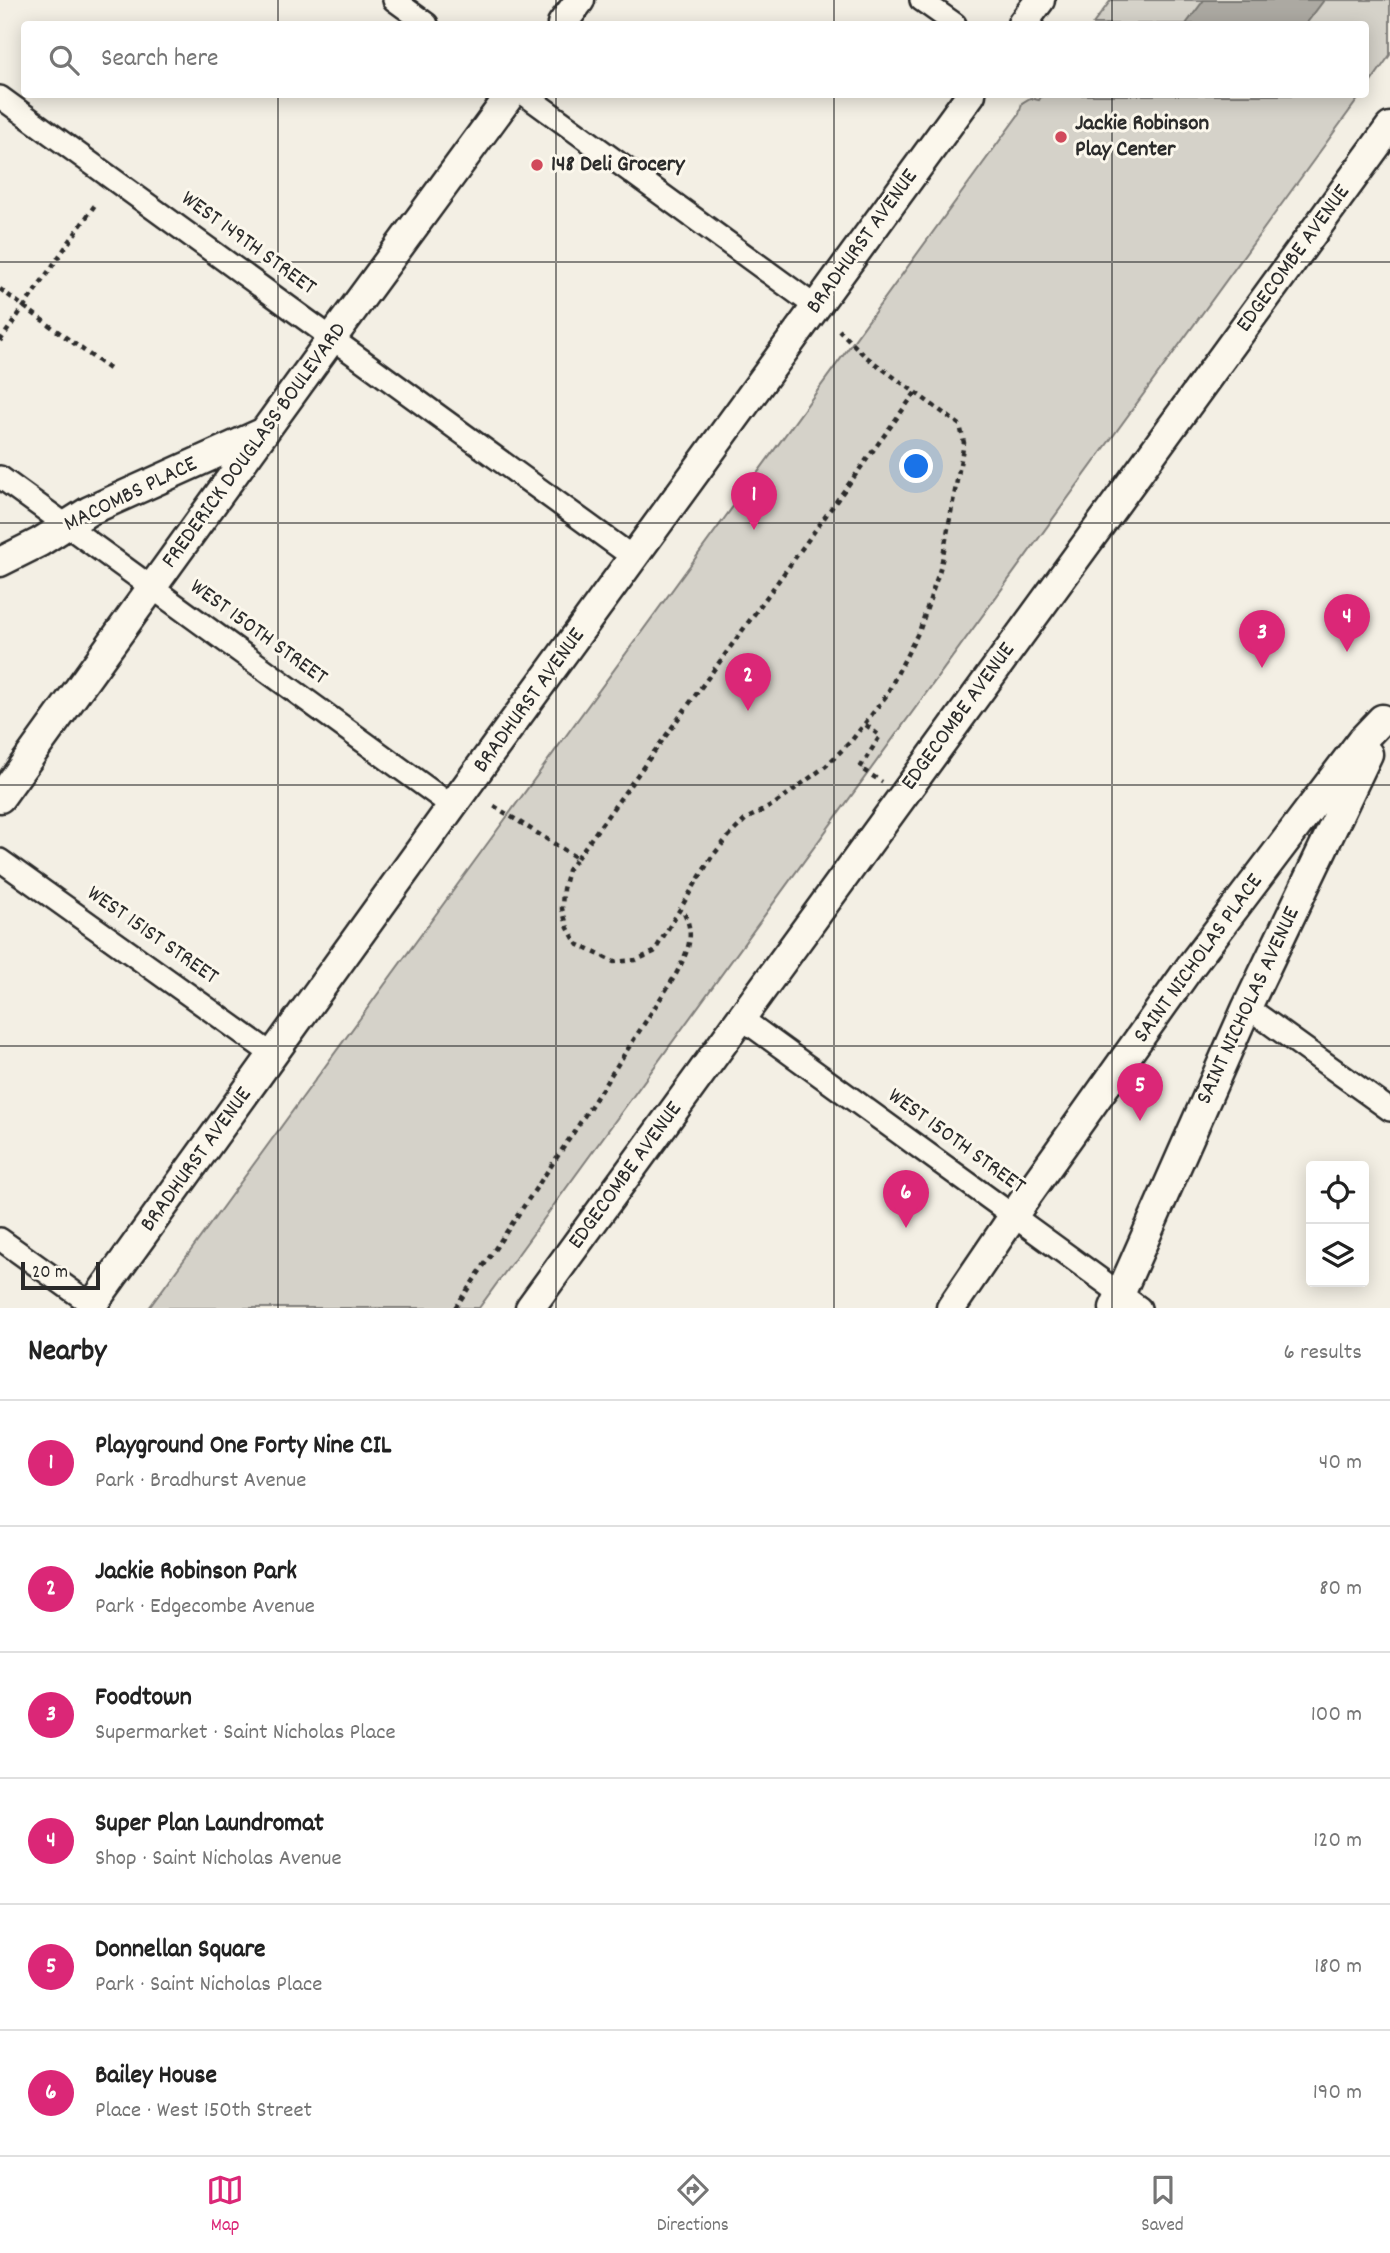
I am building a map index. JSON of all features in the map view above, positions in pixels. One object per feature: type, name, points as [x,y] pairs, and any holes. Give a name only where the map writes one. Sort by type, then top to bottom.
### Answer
[{"type":"street","points":[[394,0],[423,21]]},
{"type":"street","points":[[564,21],[580,0]]},
{"type":"street","points":[[921,0],[951,21]]},
{"type":"street","points":[[1024,21],[1040,0]]},
{"type":"street","name":"WEST 149TH STREET","points":[[0,97],[634,558]]},
{"type":"street","name":"FREDERICK DOUGLASS BOULEVARD","points":[[0,798],[508,98]]},
{"type":"street","points":[[529,98],[816,307]]},
{"type":"street","name":"BRADHURST AVENUE","points":[[91,1307],[968,98]]},
{"type":"street","name":"EDGECOMBE AVENUE","points":[[530,1308],[1390,127]]},
{"type":"street","name":"MACOMBS PLACE","points":[[0,562],[40,542],[89,511],[265,432]]},
{"type":"street","name":"WEST 150TH STREET","points":[[0,477],[452,806]]},
{"type":"street","name":"SAINT NICHOLAS AVENUE","points":[[1125,1303],[1247,1007],[1387,717]]},
{"type":"street","name":"SAINT NICHOLAS PLACE","points":[[951,1308],[1190,967],[1362,740],[1387,717]]},
{"type":"street","name":"WEST 151ST STREET","points":[[0,860],[274,1055]]},
{"type":"street","points":[[1247,1007],[1390,1110]]},
{"type":"street","name":"WEST 150TH STREET","points":[[740,1018],[1014,1217],[1125,1303]]},
{"type":"street","points":[[0,1239],[91,1307]]},
{"type":"path","points":[[0,341],[97,202]]},
{"type":"path","points":[[0,289],[109,369]]},
{"type":"path","points":[[839,330],[865,356],[960,425],[964,443],[941,566],[924,617],[886,696],[866,724],[826,766],[773,805],[746,819],[728,837],[711,858],[654,952],[636,960],[614,962],[577,944],[562,909],[568,870],[915,393]]},
{"type":"path","points":[[860,768],[880,736],[866,724]]},
{"type":"path","points":[[494,806],[577,858]]},
{"type":"path","points":[[455,1308],[675,976],[688,952],[691,930],[682,909]]},
{"type":"shaded area","points":[[1111,0],[1390,0],[1390,55],[1369,85],[1369,21],[1095,21]]},
{"type":"shaded area","points":[[1204,0],[1324,0],[1308,21],[1188,21]]},
{"type":"shaded area","points":[[1030,98],[1359,98],[479,1308],[149,1308],[1019,114],[1022,103]]},
{"type":"place","name":"Jackie Robinson Play Center","points":[[1061,137]]},
{"type":"place","name":"148 Deli Grocery","points":[[537,165]]},
{"type":"place","name":"Playground One Forty Nine CIL","points":[[754,530]]},
{"type":"place","name":"Super Plan Laundromat","points":[[1347,652]]},
{"type":"place","name":"Foodtown","points":[[1262,668]]},
{"type":"place","name":"Jackie Robinson Park","points":[[748,711]]},
{"type":"place","name":"Donnellan Square","points":[[1140,1121]]},
{"type":"place","name":"Bailey House","points":[[906,1228]]}]
